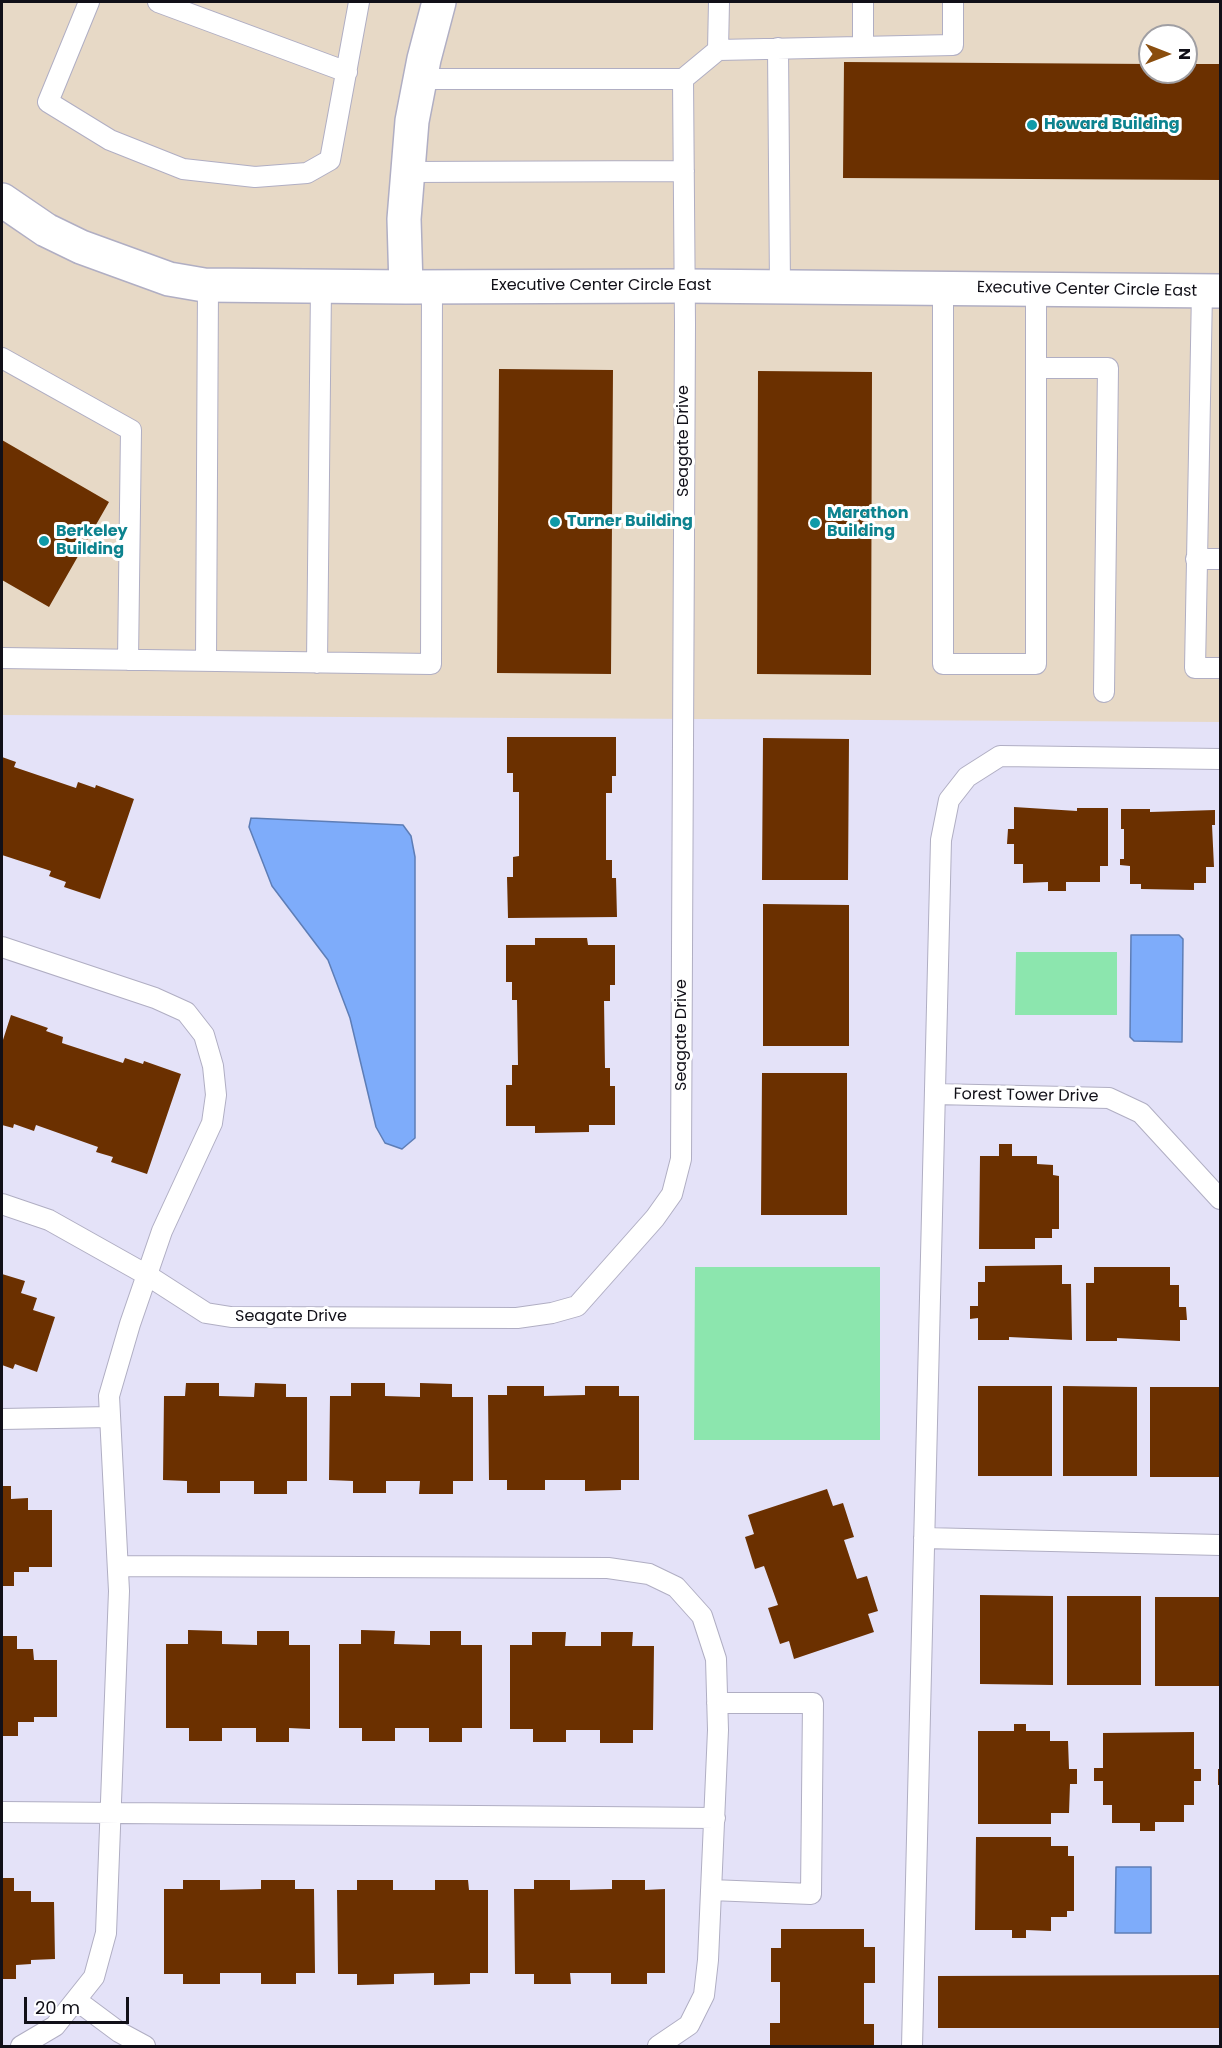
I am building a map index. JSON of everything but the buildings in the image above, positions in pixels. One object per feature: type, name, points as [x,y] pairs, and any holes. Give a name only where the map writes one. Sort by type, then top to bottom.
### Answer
[{"type":"street","points":[[419,287],[404,219],[412,121],[432,4]]},
{"type":"street","name":"Executive Center Circle East","points":[[2,200],[46,230],[81,247],[169,279],[208,285],[780,286],[1211,291]]},
{"type":"lane","points":[[89,2],[48,102],[110,140],[183,169],[255,177],[307,173],[330,160],[359,2]]},
{"type":"lane","points":[[158,2],[347,72]]},
{"type":"lane","points":[[718,50],[719,2]]},
{"type":"lane","points":[[863,2],[863,47]]},
{"type":"lane","points":[[420,79],[683,79],[718,50],[953,45],[953,2]]},
{"type":"lane","points":[[778,48],[780,286]]},
{"type":"lane","name":"Seagate Drive","points":[[2,1204],[49,1220],[147,1275],[207,1313],[231,1317],[517,1318],[552,1313],[577,1306],[655,1218],[672,1194],[681,1159],[685,286],[683,79]]},
{"type":"lane","points":[[408,172],[684,171]]},
{"type":"lane","points":[[206,661],[208,285]]},
{"type":"lane","points":[[317,663],[321,286]]},
{"type":"lane","points":[[5,656],[431,664],[419,287]]},
{"type":"lane","points":[[944,289],[944,664],[1036,664],[1036,290]]},
{"type":"lane","points":[[1211,291],[1196,560],[1196,668],[1221,668]]},
{"type":"lane","points":[[2,358],[131,430],[128,660]]},
{"type":"lane","points":[[1036,368],[1108,368],[1104,692]]},
{"type":"lane","points":[[1196,560],[1221,560]]},
{"type":"lane","points":[[912,2046],[940,840],[949,800],[967,777],[1000,756],[1221,759]]},
{"type":"lane","points":[[2,947],[155,998],[186,1012],[204,1035],[213,1066],[216,1095],[212,1124],[162,1231],[130,1324],[109,1396],[119,1591],[106,1933],[94,1977],[55,2026],[21,2046]]},
{"type":"lane","name":"Forest Tower Drive","points":[[935,1094],[1109,1098],[1141,1113],[1221,1199]]},
{"type":"lane","points":[[2,1419],[110,1417]]},
{"type":"lane","points":[[924,1538],[1221,1545]]},
{"type":"lane","points":[[118,1566],[608,1568],[650,1574],[676,1587],[702,1616],[716,1659],[718,1730],[715,1818],[708,1960],[704,1995],[689,2025],[658,2046]]},
{"type":"lane","points":[[711,1890],[811,1894],[813,1702],[717,1703]]},
{"type":"lane","points":[[2,1812],[715,1818]]},
{"type":"lane","points":[[76,2000],[119,2032],[145,2046]]},
{"type":"shaded area","points":[[2,2],[1220,2],[1220,722],[2,715]]},
{"type":"green space","points":[[1016,952],[1117,952],[1117,1015],[1015,1015]]},
{"type":"green space","points":[[695,1267],[880,1267],[880,1440],[694,1440]]},
{"type":"water","points":[[251,818],[403,825],[411,836],[415,857],[415,1138],[402,1149],[385,1143],[376,1127],[350,1018],[328,960],[272,886],[249,827]]},
{"type":"water","points":[[1131,935],[1179,935],[1183,939],[1182,1042],[1134,1041],[1130,1037]]},
{"type":"water","points":[[1116,1867],[1151,1867],[1151,1933],[1115,1933]]},
{"type":"place","name":"Howard Building","points":[[1032,125]]},
{"type":"place","name":"Turner Building","points":[[555,522]]},
{"type":"place","name":"Marathon Building","points":[[815,523]]},
{"type":"place","name":"Berkeley Building","points":[[44,541]]}]
